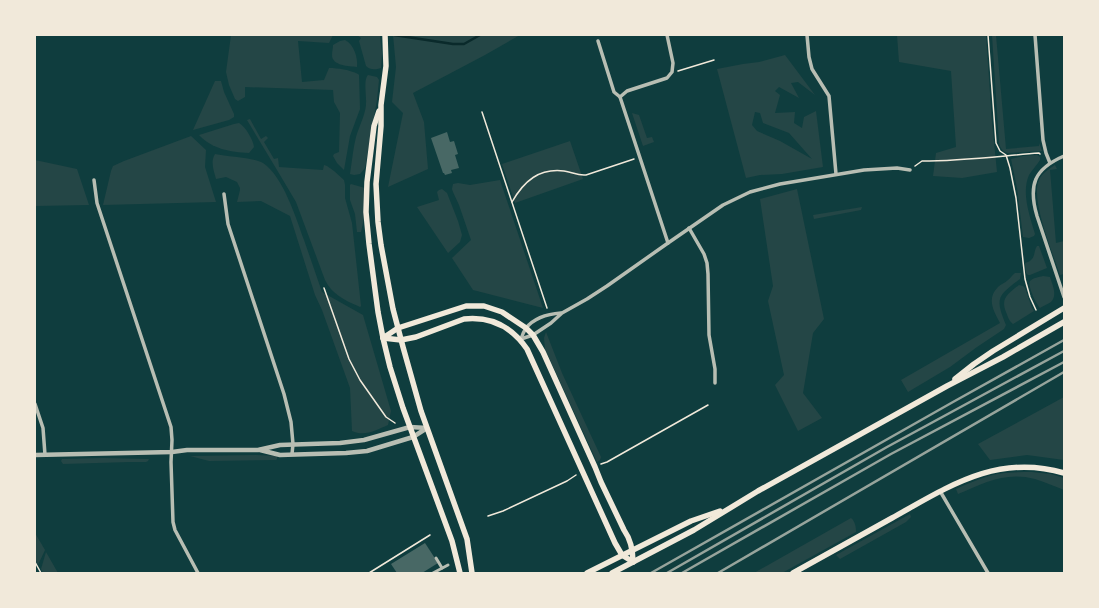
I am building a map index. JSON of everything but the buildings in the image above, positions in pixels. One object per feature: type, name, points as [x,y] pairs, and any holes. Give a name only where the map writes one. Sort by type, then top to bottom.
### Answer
[{"type":"main road","points":[[385,35],[386,66],[381,105],[381,126],[376,184],[381,245],[393,309],[401,340],[421,411],[467,539],[472,573]]},
{"type":"main road","points":[[381,105],[374,126],[367,182],[366,212],[378,312],[390,367],[410,427],[452,541],[460,573]]},
{"type":"main road","points":[[383,338],[398,328],[466,306],[474,305],[484,306],[502,312],[526,328],[533,335],[544,355],[601,482],[628,536],[633,550],[633,562]]},
{"type":"main road","points":[[947,386],[993,351],[1064,308]]},
{"type":"main road","points":[[383,338],[401,340],[416,337],[464,319],[472,318],[486,319],[503,326],[520,339],[527,349],[539,374],[615,543],[622,555],[633,562]]},
{"type":"main road","points":[[612,573],[694,530],[730,508],[947,386],[991,364],[1064,322]]},
{"type":"main road","points":[[793,573],[962,480],[1000,469],[1032,467],[1062,472]]},
{"type":"main road","points":[[587,573],[691,521],[730,508]]},
{"type":"street","points":[[620,97],[627,91],[667,78],[672,72],[673,63],[667,35]]},
{"type":"street","points":[[806,35],[812,69],[829,96],[836,174]]},
{"type":"street","points":[[1034,35],[1043,140],[1050,163]]},
{"type":"street","points":[[598,41],[614,92],[620,97],[668,243]]},
{"type":"street","points":[[1064,156],[1050,163],[1037,175],[1033,186],[1034,205],[1064,297]]},
{"type":"street","points":[[520,339],[533,335],[551,323],[562,312],[587,299],[607,286],[723,205],[750,192],[780,184],[836,174],[875,169],[897,168],[910,170]]},
{"type":"street","points":[[94,180],[97,203],[172,427],[171,462],[174,526],[198,573]]},
{"type":"street","points":[[224,194],[228,224],[284,394],[291,422],[293,444],[292,454]]},
{"type":"street","points":[[689,228],[704,254],[707,263],[708,335],[715,369],[715,383]]},
{"type":"street","points":[[520,339],[526,328],[537,319],[546,314],[562,312]]},
{"type":"street","points":[[35,404],[43,428],[45,455]]},
{"type":"street","points":[[35,455],[172,452],[187,450],[258,450],[280,445],[340,443],[364,440],[410,427],[427,428]]},
{"type":"street","points":[[258,450],[280,455],[367,451],[414,437],[427,428]]},
{"type":"street","points":[[940,491],[988,573]]},
{"type":"street","points":[[436,558],[442,568]]},
{"type":"street","points":[[433,573],[448,565]]},
{"type":"path","points":[[988,35],[996,143],[1000,151],[1006,156],[1010,168],[1025,279],[1030,297],[1036,310]]},
{"type":"path","points":[[672,72],[714,60]]},
{"type":"path","points":[[482,112],[547,308]]},
{"type":"path","points":[[910,170],[922,161],[952,161],[1039,153],[1042,156],[1046,153]]},
{"type":"path","points":[[512,202],[522,187],[531,178],[546,172],[552,170],[586,175],[640,157]]},
{"type":"path","points":[[324,288],[349,359],[364,386],[386,417],[395,423]]},
{"type":"path","points":[[607,462],[708,405]]},
{"type":"path","points":[[488,516],[503,511],[567,481],[576,475]]},
{"type":"path","points":[[369,573],[430,535]]},
{"type":"path","points":[[35,562],[41,573]]},
{"type":"shaded area","points":[[231,35],[333,35],[329,43],[298,41],[302,82],[324,80],[329,68],[348,70],[359,75],[360,109],[350,136],[344,170],[333,156],[339,152],[340,113],[334,102],[333,90],[245,87],[245,97],[238,101],[235,99],[229,85],[226,72]]},
{"type":"shaded area","points":[[357,35],[380,36],[382,54],[381,68],[373,69],[366,66],[359,41],[361,38]]},
{"type":"shaded area","points":[[393,35],[520,35],[413,93],[424,122],[428,169],[388,187],[403,113],[392,102],[396,67]]},
{"type":"shaded area","points":[[897,35],[986,35],[997,172],[962,178],[933,176],[936,153],[956,147],[951,71],[899,62]]},
{"type":"shaded area","points":[[992,35],[996,35],[1006,149],[1039,146],[1039,143],[1042,151],[1008,153],[1003,151],[1000,147]]},
{"type":"shaded area","points":[[345,40],[351,45],[355,52],[357,67],[342,65],[333,59],[333,45]]},
{"type":"shaded area","points":[[785,55],[815,95],[798,82],[791,83],[799,98],[779,87],[775,91],[780,95],[775,113],[795,112],[794,123],[802,128],[804,117],[816,111],[823,167],[746,178],[717,69],[759,62]],"holes":[[[755,112],[760,113],[763,123],[789,133],[812,159],[780,141],[757,131],[752,125]]]},
{"type":"shaded area","points":[[368,75],[377,77],[379,80],[377,100],[365,168],[360,174],[354,175],[350,174],[356,137],[365,109],[366,81]]},
{"type":"shaded area","points":[[215,81],[221,81],[234,117],[229,120],[193,130]]},
{"type":"shaded area","points":[[632,113],[639,115],[647,138],[652,137],[654,142],[643,146]]},
{"type":"shaded area","points":[[250,119],[261,139],[266,136],[268,138],[264,142],[274,159],[278,158],[279,167],[323,170],[324,165],[344,180],[345,198],[352,223],[360,307],[339,296],[331,289],[325,280],[296,202],[247,120]]},
{"type":"shaded area","points":[[239,123],[251,137],[254,147],[249,153],[235,152],[216,147],[204,140],[199,135],[234,124]]},
{"type":"shaded area","points":[[191,136],[206,150],[205,167],[216,202],[103,205],[113,166]]},
{"type":"shaded area","points":[[570,141],[583,179],[515,203],[502,164]]},
{"type":"shaded area","points":[[215,154],[258,161],[263,163],[277,177],[293,209],[322,292],[363,315],[391,411],[388,425],[366,433],[357,433],[352,431],[350,388],[322,310],[315,295],[290,216],[261,201],[237,202],[240,188],[237,182],[226,177],[216,179],[213,170]]},
{"type":"shaded area","points":[[1037,155],[1040,157],[1040,160],[1029,175],[1026,189],[1027,205],[1035,234],[1029,238],[1023,237],[1017,188],[1011,159]]},
{"type":"shaded area","points":[[35,160],[77,169],[89,205],[35,206]]},
{"type":"shaded area","points":[[1055,165],[1057,169],[1050,170],[1056,243],[1064,241],[1064,274],[1060,275],[1040,213],[1037,189],[1040,178]]},
{"type":"shaded area","points":[[500,180],[543,308],[473,290],[452,258],[471,240],[452,189],[453,184],[458,183],[470,185]]},
{"type":"shaded area","points":[[351,184],[365,188],[365,214],[361,232],[357,232],[355,214],[350,200]]},
{"type":"shaded area","points":[[442,189],[447,193],[462,235],[460,242],[448,253],[417,207],[439,200],[437,192]]},
{"type":"shaded area","points":[[797,189],[824,319],[813,333],[803,393],[822,418],[798,431],[775,385],[784,375],[768,301],[773,286],[760,199]]},
{"type":"shaded area","points":[[862,207],[861,210],[814,219],[813,215]]},
{"type":"shaded area","points":[[1037,246],[1039,246],[1047,268],[1028,275],[1026,273],[1025,263],[1032,259]]},
{"type":"shaded area","points":[[1015,273],[1021,273],[1020,279],[1000,298],[1000,309],[1006,325],[1004,329],[950,367],[908,392],[901,380],[1000,323],[992,305],[992,296],[998,287]]},
{"type":"shaded area","points":[[1043,276],[1050,277],[1054,290],[1054,296],[1051,302],[1040,308],[1029,283],[1033,279]]},
{"type":"shaded area","points":[[1019,285],[1025,288],[1034,311],[1013,324],[1010,322],[1004,307],[1004,303],[1006,296]]},
{"type":"shaded area","points":[[546,332],[562,373],[601,457],[597,462],[545,349],[544,338]]},
{"type":"shaded area","points":[[1064,397],[1064,460],[1027,455],[990,460],[978,444]]},
{"type":"shaded area","points":[[190,456],[277,456],[277,459],[209,461]]},
{"type":"shaded area","points":[[62,459],[149,459],[146,462],[63,464],[61,461]]},
{"type":"shaded area","points":[[1010,472],[1051,474],[1064,478],[1064,490],[1035,479],[1014,476],[995,479],[958,494],[956,489],[976,480],[997,474]]},
{"type":"shaded area","points":[[910,514],[911,517],[906,522],[840,559],[836,555]]},
{"type":"shaded area","points":[[851,518],[855,524],[856,532],[782,573],[754,573]]},
{"type":"shaded area","points":[[35,533],[45,550],[38,565],[35,559]]},
{"type":"shaded area","points":[[46,552],[58,573],[43,573],[41,569]]},
{"type":"waterway","points":[[394,35],[453,44],[464,44],[480,35]]},
{"type":"railway","points":[[651,573],[1064,340]]},
{"type":"railway","points":[[667,573],[887,447],[1064,351]]},
{"type":"railway","points":[[682,573],[891,454],[1064,362]]},
{"type":"railway","points":[[718,573],[1064,372]]}]
